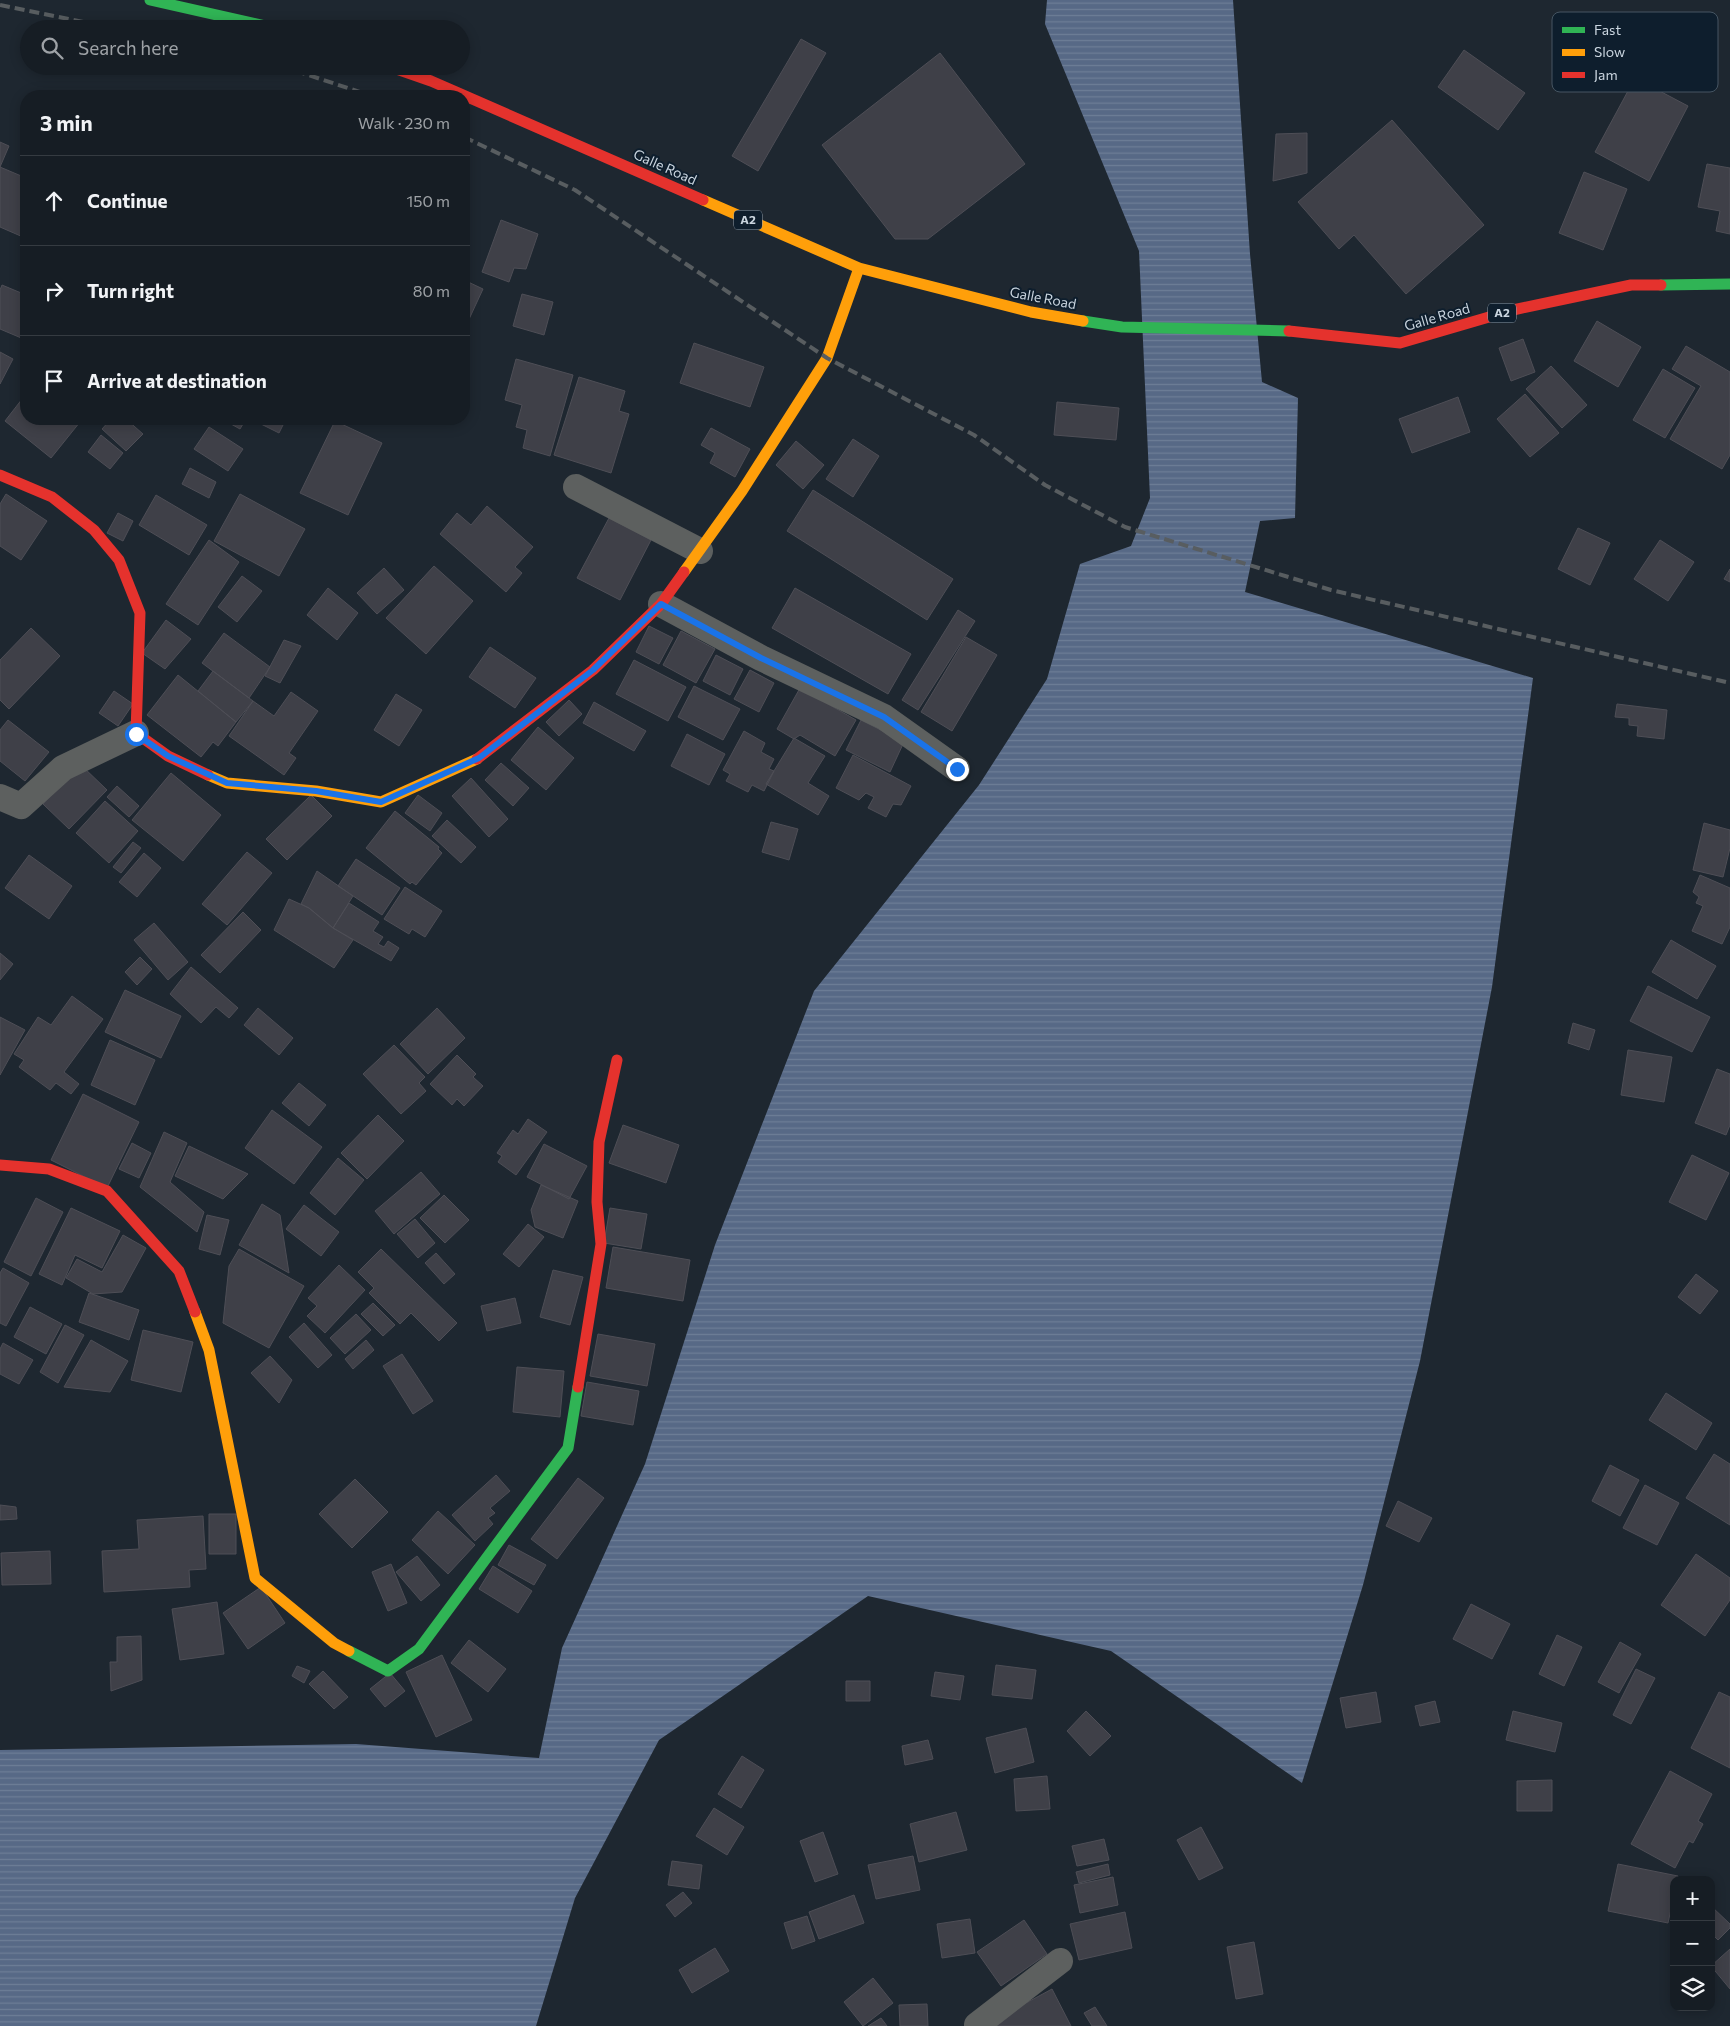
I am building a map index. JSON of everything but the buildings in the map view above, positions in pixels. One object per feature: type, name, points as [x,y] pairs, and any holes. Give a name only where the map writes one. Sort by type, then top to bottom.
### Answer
[{"type":"main road","points":[[150,0],[239,20]]},
{"type":"main road","name":"Galle Road","points":[[414,75],[452,90]]},
{"type":"main road","name":"Galle Road","points":[[470,98],[859,268],[1032,312],[1122,327],[1277,330],[1400,343],[1513,310],[1631,285],[1730,284]]},
{"type":"main road","points":[[0,475],[52,497],[94,530],[119,560],[140,613],[136,734],[168,756],[227,783],[316,791],[381,802],[479,758],[593,670],[661,604],[742,490],[826,358],[859,268]]},
{"type":"main road","points":[[0,1165],[48,1169],[107,1191],[179,1271],[209,1350],[255,1578],[334,1643],[388,1670],[419,1649],[568,1448],[601,1244],[597,1202],[599,1142],[617,1060]]},
{"type":"street","points":[[576,487],[700,551]]},
{"type":"street","points":[[661,604],[761,658],[884,717],[957,769]]},
{"type":"street","points":[[0,797],[21,806],[62,768],[136,734]]},
{"type":"street","points":[[977,2026],[1060,1961]]},
{"type":"water","points":[[1047,0],[1233,0],[1250,254],[1262,382],[1298,398],[1295,518],[1260,521],[1245,592],[1533,678],[1492,987],[1420,1361],[1363,1585],[1302,1783],[1111,1651],[868,1596],[659,1740],[575,1898],[536,2026],[0,2026],[0,1750],[356,1744],[539,1758],[562,1648],[645,1464],[715,1245],[814,991],[979,785],[1047,679],[1080,564],[1131,546],[1150,498],[1139,251],[1045,24]]},
{"type":"railway","points":[[0,5],[74,20]]},
{"type":"railway","points":[[308,75],[354,90]]},
{"type":"railway","points":[[470,140],[575,190],[827,358],[974,435],[1045,485],[1125,527],[1331,590],[1730,683]]},
{"type":"traffic: fast","points":[[150,0],[239,20]]},
{"type":"traffic: fast","points":[[1661,285],[1730,284]]},
{"type":"traffic: fast","points":[[1083,321],[1122,327],[1289,331]]},
{"type":"traffic: fast","points":[[349,1651],[388,1671],[419,1649],[568,1448],[578,1387]]},
{"type":"traffic: slow","points":[[703,200],[859,268],[1031,312],[1083,321]]},
{"type":"traffic: slow","points":[[684,572],[742,491],[827,358],[859,268]]},
{"type":"traffic: slow","points":[[208,775],[227,783],[316,791],[381,802],[477,759]]},
{"type":"traffic: slow","points":[[195,1312],[209,1350],[255,1578],[334,1643],[349,1651]]},
{"type":"traffic: jam","points":[[414,75],[452,90]]},
{"type":"traffic: jam","points":[[470,98],[703,200]]},
{"type":"traffic: jam","points":[[1289,331],[1400,343],[1513,310],[1631,285],[1661,285]]},
{"type":"traffic: jam","points":[[0,475],[52,497],[94,530],[119,560],[140,613],[136,733],[168,756],[208,775]]},
{"type":"traffic: jam","points":[[477,759],[593,670],[661,604],[684,572]]},
{"type":"traffic: jam","points":[[578,1387],[601,1244],[597,1202],[599,1142],[617,1060]]},
{"type":"traffic: jam","points":[[0,1165],[49,1169],[107,1191],[179,1271],[195,1312]]},
{"type":"route","points":[[136,734],[168,756],[227,783],[316,791],[381,802],[479,758],[593,670],[661,604],[761,658],[884,717],[957,769]]}]
